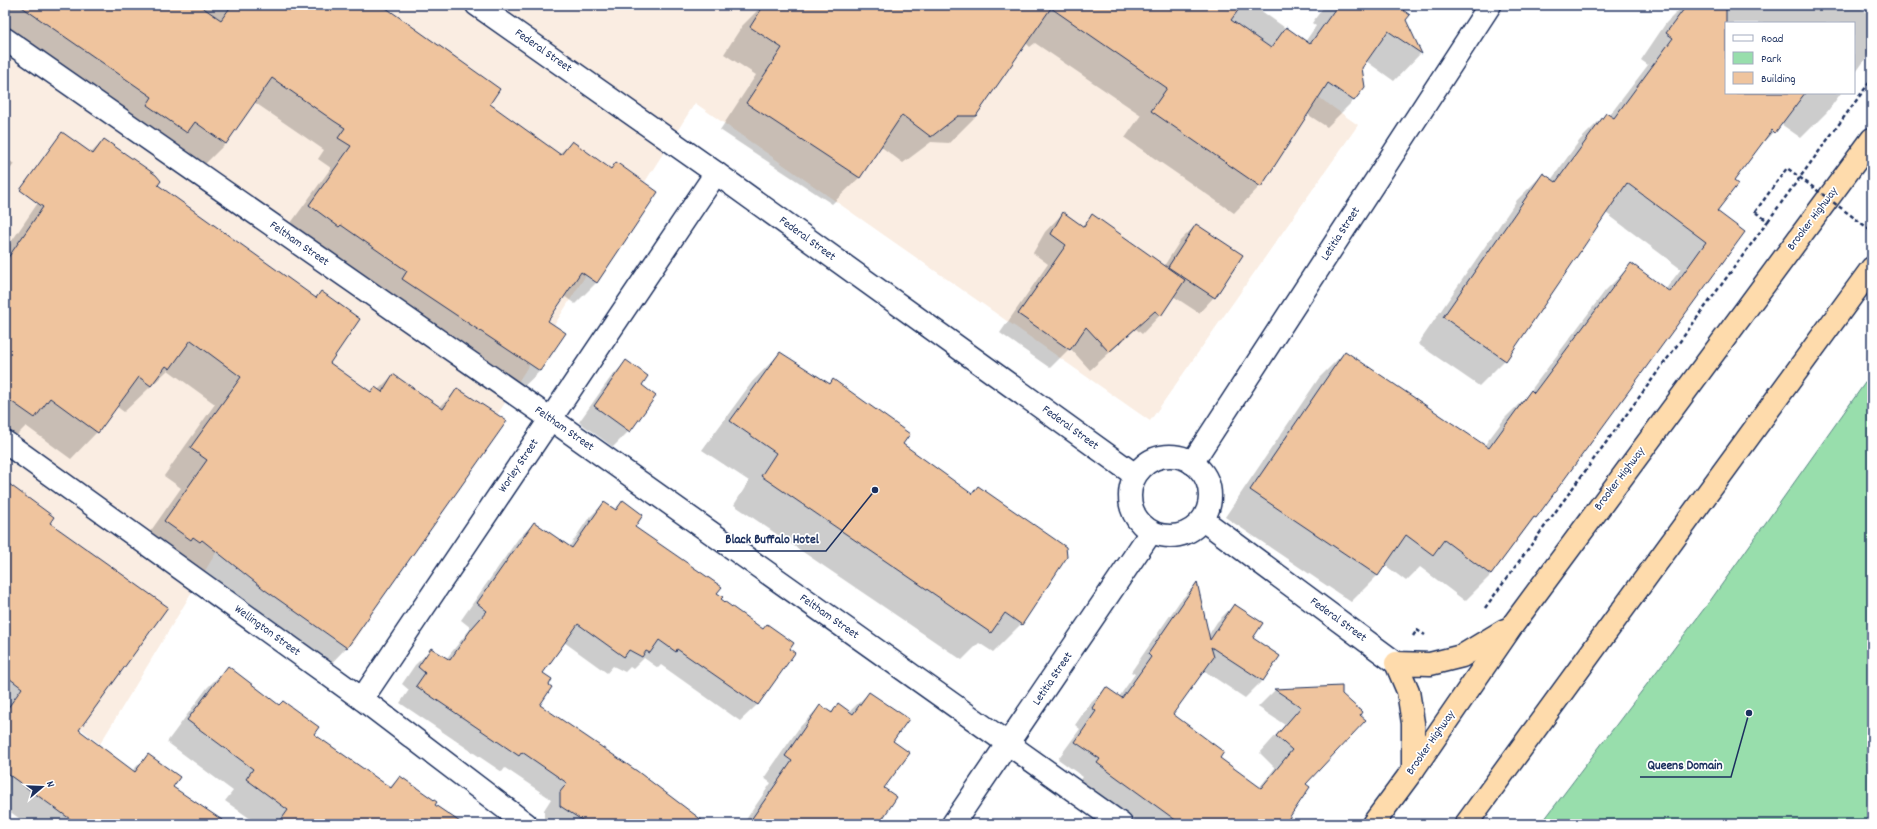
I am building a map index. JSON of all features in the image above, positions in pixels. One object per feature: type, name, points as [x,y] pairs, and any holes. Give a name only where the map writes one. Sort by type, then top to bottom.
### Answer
[{"type":"highway","name":"Brooker Highway","points":[[1373,824],[1413,770],[1512,626],[1872,139]]},
{"type":"highway","points":[[1466,824],[1872,268]]},
{"type":"highway","points":[[1413,770],[1412,723],[1408,691],[1396,663],[1430,664],[1462,656],[1512,626]]},
{"type":"street","name":"Federal Street","points":[[477,5],[716,173],[1135,476]]},
{"type":"street","name":"Letitia Street","points":[[1192,463],[1490,5]]},
{"type":"street","name":"Feltham Street","points":[[5,39],[551,419],[1121,824]]},
{"type":"street","name":"Worley Street","points":[[362,700],[716,173]]},
{"type":"street","name":"Wellington Street","points":[[5,442],[362,700],[526,824]]},
{"type":"street","points":[[1167,456],[1180,457],[1192,463],[1204,474],[1209,490],[1209,506],[1203,520],[1192,530],[1179,536],[1165,537],[1151,532],[1138,522],[1131,507],[1130,491],[1135,476],[1144,465],[1155,459],[1167,456]]},
{"type":"street","name":"Federal Street","points":[[1203,520],[1396,663]]},
{"type":"street","name":"Letitia Street","points":[[953,824],[1151,532]]},
{"type":"path","points":[[1480,614],[1872,79]]},
{"type":"path","points":[[1768,221],[1755,212],[1787,168],[1872,230]]},
{"type":"path","points":[[1396,663],[1416,630],[1427,636]]},
{"type":"shaded area","points":[[5,5],[1188,5],[1358,125],[1150,421],[695,103],[352,644],[220,546],[100,744],[5,669]]},
{"type":"green space","points":[[1872,373],[1872,824],[1541,824],[1710,601]]},
{"type":"building","points":[[19,5],[199,5],[221,20],[232,5],[382,5],[500,89],[490,104],[561,155],[572,141],[611,169],[616,162],[658,192],[597,283],[581,272],[548,321],[566,333],[540,371],[402,279],[407,271],[341,225],[339,227],[309,205],[351,146],[338,138],[345,128],[272,78],[226,144],[195,122],[187,133],[147,105],[152,97]]},
{"type":"building","points":[[764,5],[1242,5],[1231,20],[1271,48],[1286,27],[1310,44],[1338,5],[1407,5],[1403,10],[1410,15],[1406,20],[1422,54],[1388,31],[1362,68],[1365,87],[1354,101],[1328,83],[1261,187],[1151,111],[1167,88],[1051,8],[976,116],[958,116],[931,137],[902,115],[860,178],[746,103],[782,48],[750,27]]},
{"type":"building","points":[[1687,5],[1726,5],[1725,94],[1804,94],[1775,133],[1772,130],[1734,181],[1738,184],[1717,211],[1745,232],[1536,518],[1534,517],[1491,575],[1444,540],[1433,555],[1406,535],[1378,576],[1250,490],[1345,351],[1489,448],[1531,390],[1534,393],[1631,263],[1670,292],[1706,242],[1627,183],[1506,361],[1443,317],[1543,173],[1556,182],[1606,113],[1614,118],[1673,38],[1666,33]]},
{"type":"building","points":[[62,132],[93,154],[104,139],[156,175],[161,181],[158,185],[316,298],[321,291],[360,319],[330,363],[371,392],[375,387],[382,392],[393,374],[443,409],[457,388],[507,421],[347,648],[265,590],[202,540],[200,542],[193,537],[191,540],[164,521],[207,460],[190,448],[241,377],[191,340],[170,369],[166,366],[151,386],[139,377],[98,433],[50,398],[35,418],[5,397],[5,262],[43,207],[20,190]]},
{"type":"building","points":[[1063,212],[1084,227],[1092,214],[1185,280],[1161,316],[1155,311],[1109,352],[1086,327],[1070,350],[1018,314],[1066,245],[1051,234]]},
{"type":"building","points":[[1196,224],[1243,255],[1215,298],[1168,267]]},
{"type":"building","points":[[780,352],[830,384],[833,379],[910,434],[903,444],[972,494],[978,486],[1066,547],[1067,557],[1022,625],[1005,613],[991,633],[761,476],[776,453],[730,421]]},
{"type":"building","points":[[626,360],[648,376],[642,385],[656,396],[630,432],[594,406]]},
{"type":"building","points":[[5,481],[54,517],[50,523],[168,607],[79,730],[135,772],[148,754],[180,777],[173,787],[228,824],[77,824],[5,772],[5,712],[22,688],[5,675]]},
{"type":"building","points":[[623,500],[643,515],[635,527],[722,587],[717,593],[723,597],[721,599],[763,629],[767,624],[794,643],[790,649],[795,653],[758,705],[677,649],[676,652],[659,640],[650,653],[646,651],[642,657],[629,650],[624,657],[578,624],[543,673],[552,679],[549,685],[552,687],[540,705],[637,771],[707,824],[588,824],[560,806],[560,792],[567,783],[522,752],[519,756],[416,686],[425,673],[418,667],[431,648],[450,660],[472,628],[487,611],[477,603],[534,522],[572,548],[604,502],[616,510]]},
{"type":"building","points":[[1197,582],[1210,640],[1234,604],[1263,623],[1253,638],[1280,656],[1263,681],[1211,647],[1214,657],[1173,714],[1224,752],[1220,758],[1261,788],[1292,750],[1276,736],[1301,707],[1274,689],[1342,686],[1342,694],[1362,712],[1360,715],[1366,720],[1306,784],[1310,787],[1285,824],[1181,824],[1097,763],[1100,759],[1075,742],[1096,711],[1092,708],[1106,687],[1122,698],[1151,657],[1148,654]]},
{"type":"building","points":[[228,666],[279,705],[283,701],[319,727],[314,734],[391,788],[400,776],[437,802],[435,805],[463,824],[278,824],[288,810],[246,779],[253,769],[187,720]]},
{"type":"building","points":[[869,692],[909,719],[893,741],[910,753],[884,788],[897,797],[879,824],[748,824],[792,761],[785,756],[820,705],[832,713],[838,703],[853,714]]},
{"type":"place","name":"Black Buffalo Hotel","points":[[875,490]]},
{"type":"place","name":"Queens Domain","points":[[1749,713]]}]
